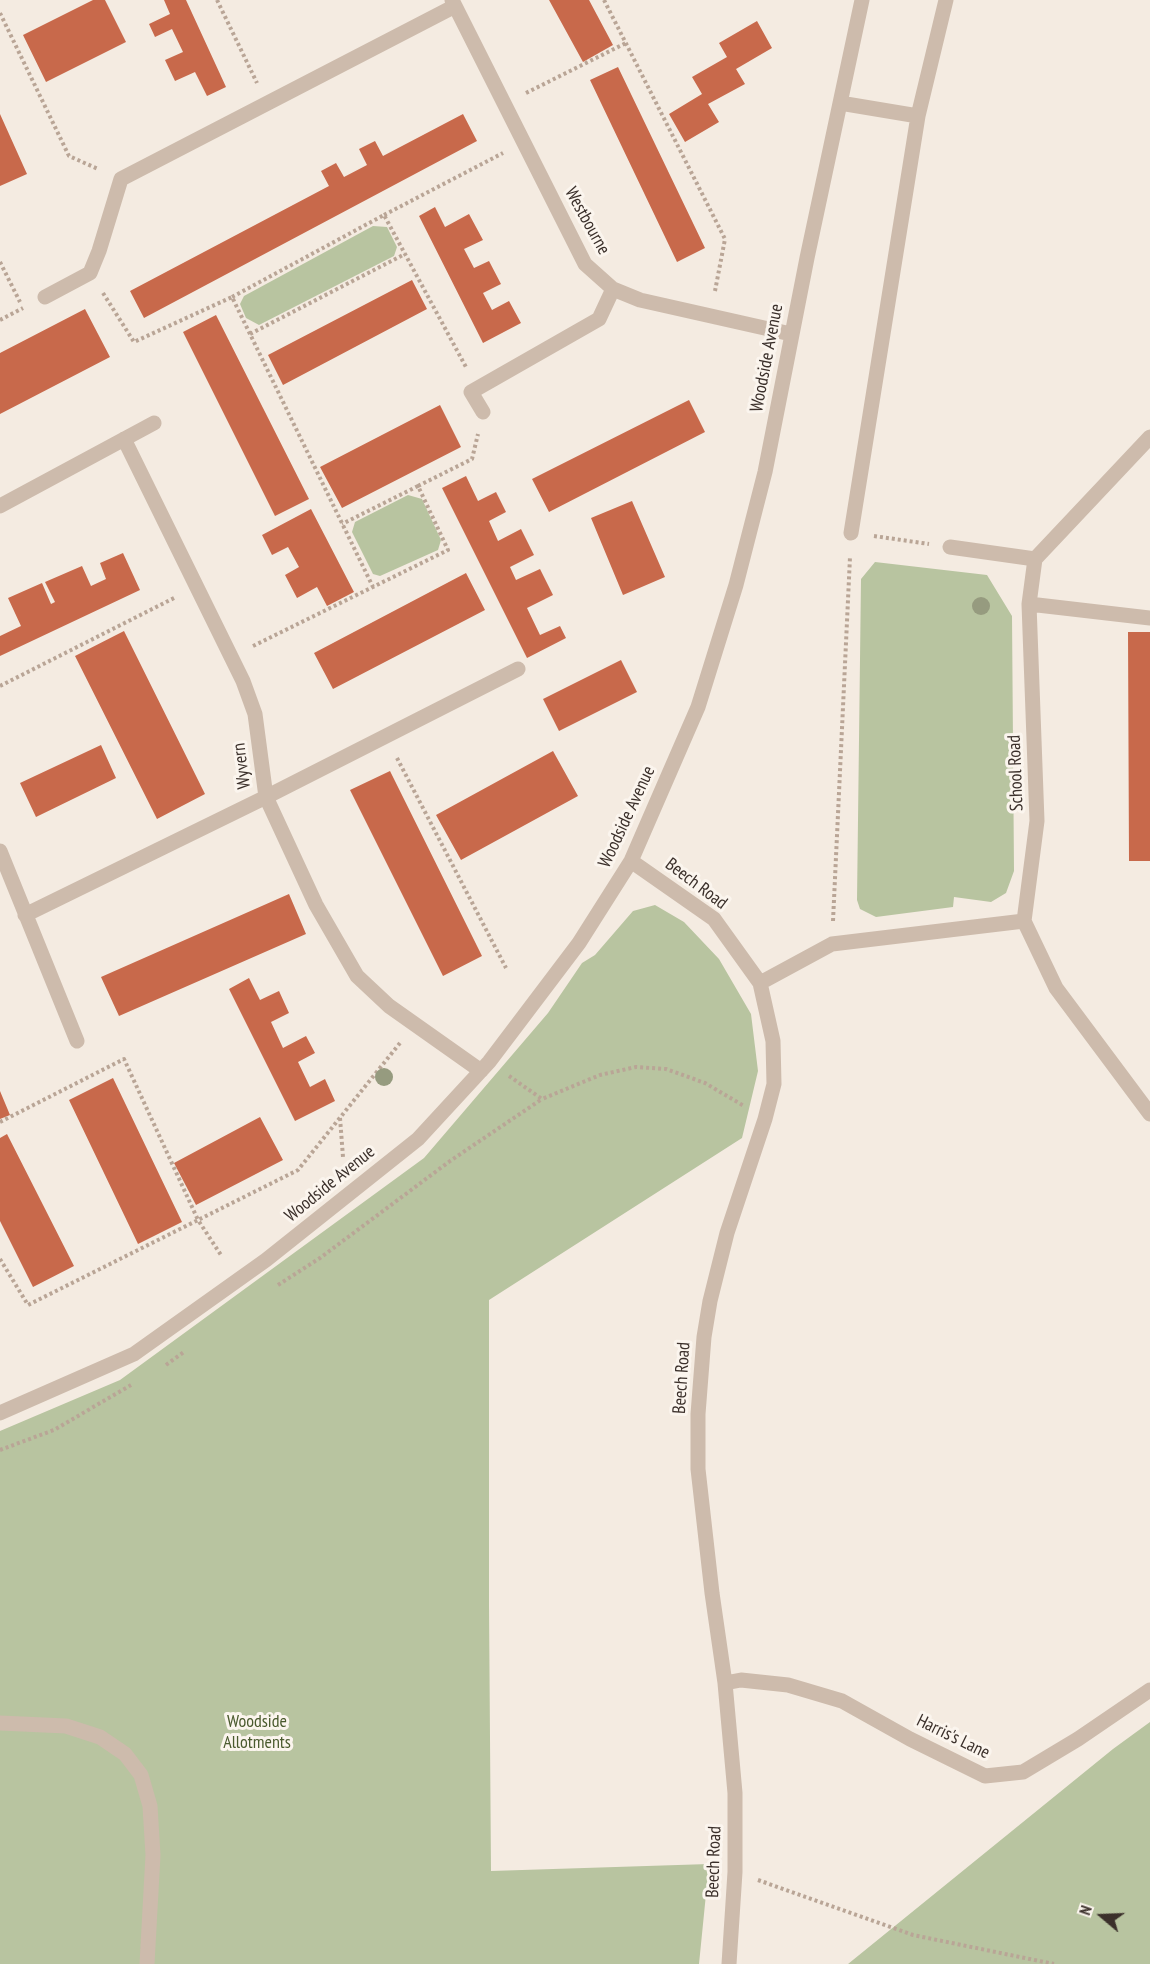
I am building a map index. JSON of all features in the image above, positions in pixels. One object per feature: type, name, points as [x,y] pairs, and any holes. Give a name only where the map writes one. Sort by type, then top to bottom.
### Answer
[{"type":"street","name":"Woodside Avenue","points":[[0,1413],[134,1354],[266,1260],[418,1139],[485,1066],[579,943],[631,861],[698,706],[736,585],[765,472],[791,334],[862,0]]},
{"type":"street","points":[[851,533],[918,116],[946,0]]},
{"type":"street","points":[[45,297],[90,273],[121,179],[267,104],[453,3]]},
{"type":"street","name":"Westbourne","points":[[453,3],[585,264],[613,289],[640,300],[791,334]]},
{"type":"street","points":[[840,103],[918,116]]},
{"type":"street","points":[[483,412],[471,392],[599,319],[613,289]]},
{"type":"street","points":[[0,506],[154,423]]},
{"type":"street","points":[[950,547],[1035,559],[1150,437]]},
{"type":"street","name":"Wyvern","points":[[124,439],[243,681],[255,714],[266,797],[316,904],[357,976],[389,1006],[485,1066]]},
{"type":"street","name":"School Road","points":[[1024,921],[1037,821],[1029,604],[1035,559]]},
{"type":"street","points":[[1029,604],[1150,618]]},
{"type":"street","points":[[25,915],[266,797],[518,669]]},
{"type":"street","points":[[0,851],[77,1041]]},
{"type":"street","name":"Beech Road","points":[[631,861],[714,919],[760,983],[773,1041],[774,1084],[728,1233],[705,1328],[697,1444],[711,1582],[725,1683],[735,1793],[735,1872],[729,1964]]},
{"type":"street","points":[[760,983],[832,944],[1024,921],[1056,988],[1150,1114]]},
{"type":"street","name":"Harris's Lane","points":[[725,1683],[741,1680],[788,1685],[842,1701],[910,1739],[986,1776],[1023,1772],[1078,1739],[1150,1690]]},
{"type":"street","points":[[0,1724],[66,1726],[100,1737],[125,1754],[141,1775],[150,1806],[153,1855],[147,1964]]},
{"type":"path","points":[[217,0],[267,104]]},
{"type":"path","points":[[604,0],[725,238],[710,315]]},
{"type":"path","points":[[0,13],[69,156],[121,179]]},
{"type":"path","points":[[504,104],[626,44]]},
{"type":"path","points":[[90,273],[134,342],[232,297],[524,142]]},
{"type":"path","points":[[384,215],[477,388]]},
{"type":"path","points":[[250,334],[405,254]]},
{"type":"path","points":[[0,262],[24,308]]},
{"type":"path","points":[[0,275],[5,273]]},
{"type":"path","points":[[232,297],[373,587]]},
{"type":"path","points":[[342,524],[472,459],[483,412]]},
{"type":"path","points":[[231,657],[448,550],[418,486]]},
{"type":"path","points":[[832,944],[851,533],[950,547]]},
{"type":"path","points":[[0,686],[197,587]]},
{"type":"path","points":[[386,736],[506,968]]},
{"type":"path","points":[[0,1259],[28,1305],[298,1170],[416,1024]]},
{"type":"path","points":[[0,1122],[124,1059],[198,1220],[221,1255]]},
{"type":"path","points":[[485,1066],[542,1099]]},
{"type":"path","points":[[271,1289],[320,1258],[450,1161],[542,1099],[600,1075],[636,1067],[666,1069],[705,1083],[765,1119]]},
{"type":"path","points":[[340,1117],[343,1157]]},
{"type":"path","points":[[735,1872],[913,1935],[1054,1964]]},
{"type":"green space","points":[[373,226],[387,227],[397,247],[394,256],[259,325],[246,318],[240,304],[244,296]]},
{"type":"green space","points":[[408,495],[422,499],[441,540],[438,550],[380,576],[373,574],[352,532],[355,522]]},
{"type":"green space","points":[[875,562],[987,575],[1012,616],[1014,871],[1006,893],[991,902],[954,897],[953,907],[876,917],[860,909],[857,900],[861,579]]},
{"type":"green space","name":"Woodside Allotments","points":[[655,905],[684,922],[719,959],[751,1014],[758,1071],[742,1138],[489,1300],[491,1871],[709,1864],[699,1964],[0,1964],[0,1431],[120,1380],[424,1158],[548,1013],[582,963],[595,955],[633,911]]},
{"type":"green space","points":[[1150,1722],[1150,1964],[848,1964],[1113,1749]]},
{"type":"building","points":[[93,0],[105,0],[126,42],[46,82],[23,35]]},
{"type":"building","points":[[164,0],[186,0],[226,87],[207,96],[195,72],[175,81],[165,60],[183,52],[172,29],[155,37],[149,24],[170,14]]},
{"type":"building","points":[[549,0],[589,0],[613,45],[583,62]]},
{"type":"building","points":[[757,21],[772,48],[736,69],[745,84],[708,104],[719,122],[685,142],[669,114],[702,94],[692,77],[727,57],[719,43]]},
{"type":"building","points":[[618,67],[705,248],[677,262],[590,80]]},
{"type":"building","points":[[0,114],[27,174],[0,186]]},
{"type":"building","points":[[463,114],[477,141],[144,318],[130,291],[329,186],[321,171],[336,163],[344,177],[367,165],[359,149],[375,141],[383,156]]},
{"type":"building","points":[[435,207],[445,227],[469,214],[483,240],[464,249],[474,268],[489,261],[501,284],[483,293],[492,310],[509,301],[521,323],[483,343],[419,216]]},
{"type":"building","points":[[412,280],[427,309],[283,385],[268,355]]},
{"type":"building","points":[[85,309],[110,357],[0,414],[0,353]]},
{"type":"building","points":[[216,315],[309,499],[275,516],[183,332]]},
{"type":"building","points":[[689,400],[705,432],[549,512],[532,479]]},
{"type":"building","points":[[440,405],[461,447],[342,508],[320,467]]},
{"type":"building","points":[[466,476],[478,501],[496,492],[506,512],[489,521],[498,541],[521,529],[534,555],[510,567],[516,580],[540,569],[553,595],[527,608],[540,635],[560,626],[566,638],[527,658],[442,488]]},
{"type":"building","points":[[632,501],[665,577],[623,595],[591,518]]},
{"type":"building","points":[[311,509],[354,592],[327,606],[317,587],[297,598],[285,575],[299,567],[288,547],[272,555],[262,535]]},
{"type":"building","points":[[123,553],[140,590],[0,656],[0,636],[21,626],[8,598],[42,583],[51,604],[55,602],[45,582],[82,566],[91,586],[106,579],[100,563]]},
{"type":"building","points":[[466,573],[485,610],[333,689],[314,653]]},
{"type":"building","points":[[124,631],[205,794],[157,819],[75,656]]},
{"type":"building","points":[[1128,632],[1150,632],[1150,861],[1129,861]]},
{"type":"building","points":[[621,660],[637,692],[559,731],[543,699]]},
{"type":"building","points":[[101,745],[116,778],[36,817],[20,783]]},
{"type":"building","points":[[553,751],[578,796],[461,860],[436,815]]},
{"type":"building","points":[[390,771],[482,956],[443,976],[350,790]]},
{"type":"building","points":[[289,894],[306,934],[119,1016],[101,977]]},
{"type":"building","points":[[249,978],[260,1000],[279,991],[289,1013],[271,1022],[283,1048],[306,1036],[315,1053],[298,1062],[310,1087],[325,1079],[335,1101],[295,1121],[229,989]]},
{"type":"building","points":[[113,1078],[182,1222],[138,1244],[69,1100]]},
{"type":"building","points":[[0,1091],[10,1115],[0,1119]]},
{"type":"building","points":[[260,1117],[283,1160],[196,1205],[174,1163]]},
{"type":"building","points":[[7,1134],[74,1266],[33,1287],[0,1221],[0,1138]]}]
